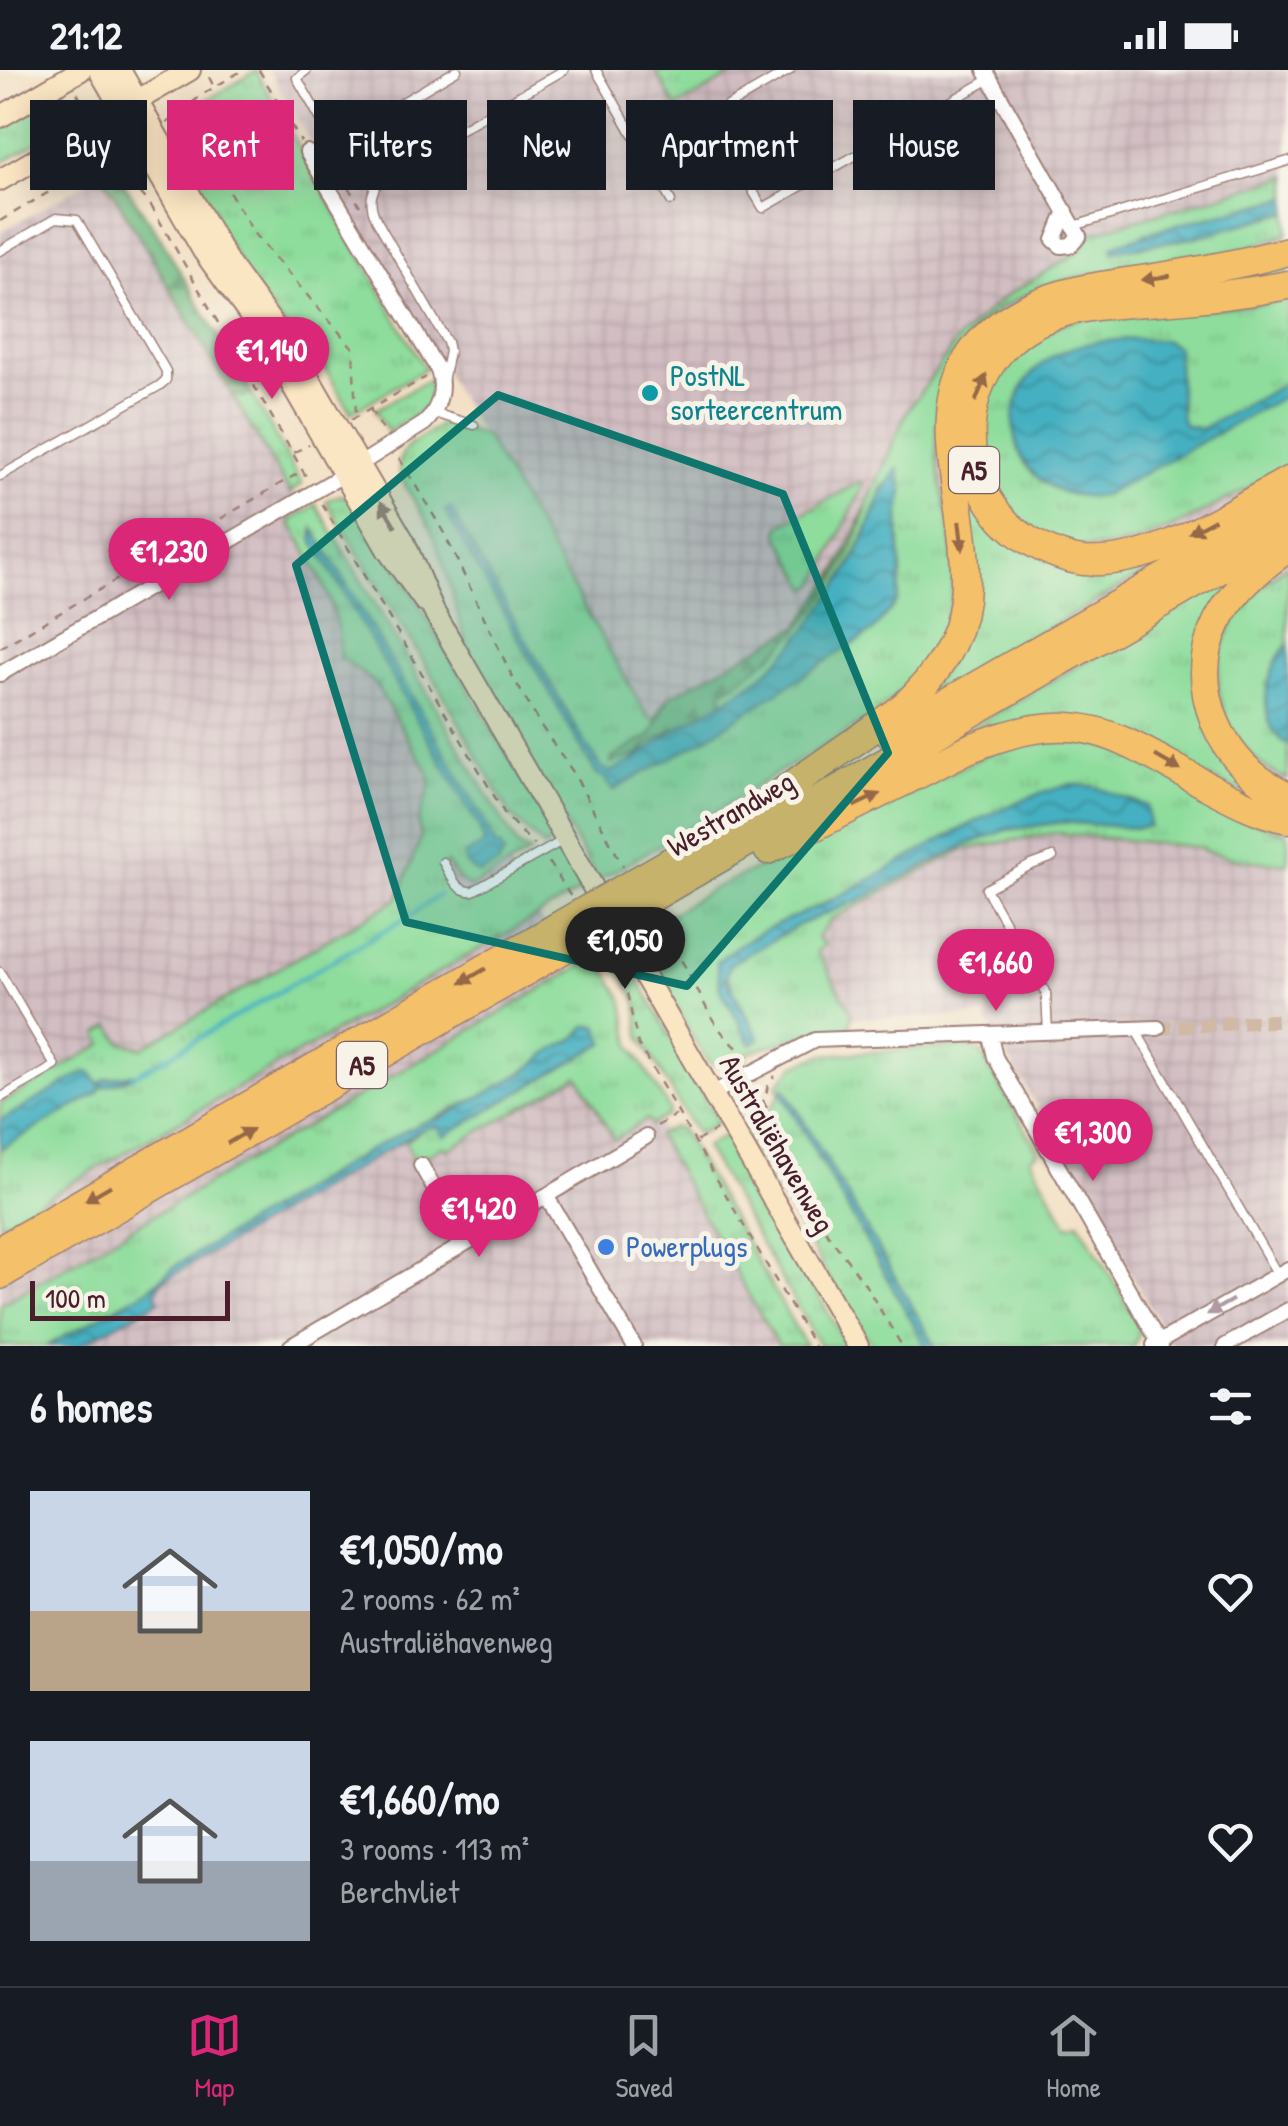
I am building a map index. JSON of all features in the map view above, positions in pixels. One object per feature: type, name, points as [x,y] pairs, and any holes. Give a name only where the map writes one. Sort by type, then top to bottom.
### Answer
[{"type":"highway","name":"A5","points":[[736,825],[901,709],[918,694],[946,655],[957,632],[965,578],[952,462],[950,402],[956,379],[979,342],[1000,323],[1031,305],[1086,287],[1200,271],[1288,250]]},
{"type":"highway","name":"A5","points":[[1288,285],[1234,295],[1086,307],[1045,318],[1016,336],[992,364],[977,396],[968,446],[982,492],[1008,528],[1046,551],[1085,561],[1125,557],[1180,538],[1288,481]]},
{"type":"highway","name":"Westrandweg","points":[[679,878],[736,825],[1288,506]]},
{"type":"highway","name":"Westrandweg","points":[[0,1250],[563,937],[679,878],[1288,530]]},
{"type":"highway","points":[[1288,548],[1249,578],[1220,615],[1209,640],[1204,678],[1210,708],[1225,746],[1250,774],[1288,796]]},
{"type":"highway","name":"A5","points":[[644,906],[679,878],[968,749],[1030,728],[1087,727],[1160,757],[1254,810],[1288,819]]},
{"type":"highway","name":"Westrandweg","points":[[0,1275],[563,937],[644,906]]},
{"type":"street","points":[[0,117],[81,70]]},
{"type":"street","name":"Australiëhavenweg","points":[[99,70],[123,100]]},
{"type":"street","name":"Australiëhavenweg","points":[[120,70],[127,100]]},
{"type":"street","points":[[142,100],[200,74]]},
{"type":"street","points":[[987,74],[1066,211],[1079,236],[1071,245],[1062,246],[1054,240],[1066,211]]},
{"type":"street","name":"Australiëhavenweg","points":[[147,137],[229,264],[278,327],[338,427],[350,469],[405,577],[433,610],[858,1346]]},
{"type":"street","points":[[0,674],[425,424],[434,412],[440,378],[308,154]]},
{"type":"street","points":[[0,180],[30,163]]},
{"type":"street","points":[[713,1093],[815,1040],[1158,1028]]},
{"type":"street","points":[[990,1036],[995,1057],[1157,1345],[1283,1272]]},
{"type":"street","points":[[291,1346],[646,1138]]},
{"type":"street","points":[[421,1165],[465,1243]]},
{"type":"street","points":[[547,1196],[634,1346]]},
{"type":"street","points":[[1226,1346],[1288,1310]]},
{"type":"lane","points":[[307,70],[297,78],[314,107]]},
{"type":"lane","points":[[405,100],[456,70]]},
{"type":"lane","points":[[440,378],[448,347],[370,206],[372,192],[385,173],[564,70]]},
{"type":"lane","points":[[596,70],[671,200]]},
{"type":"lane","points":[[790,70],[709,117],[763,208],[987,74]]},
{"type":"lane","points":[[308,154],[314,151]]},
{"type":"lane","points":[[1074,226],[1288,161]]},
{"type":"lane","points":[[0,251],[56,218],[77,220],[166,371],[166,380],[0,476]]},
{"type":"lane","points":[[434,412],[474,425]]},
{"type":"lane","points":[[443,862],[458,888],[473,891],[566,838]]},
{"type":"lane","points":[[1048,1033],[1046,993],[986,889],[1054,857]]},
{"type":"lane","points":[[0,972],[55,1066],[0,1098]]},
{"type":"lane","points":[[1136,1029],[1283,1272]]},
{"type":"path","points":[[196,100],[243,70]]},
{"type":"path","points":[[259,70],[308,154]]},
{"type":"path","points":[[200,74],[214,87]]},
{"type":"path","points":[[0,221],[52,190]]},
{"type":"path","points":[[138,190],[150,204],[308,480]]},
{"type":"path","points":[[228,190],[255,235],[353,348],[338,427]]},
{"type":"path","points":[[293,453],[370,409],[440,378]]},
{"type":"path","points":[[370,409],[443,532],[510,672],[573,772],[630,877]]},
{"type":"path","points":[[0,648],[303,470]]},
{"type":"path","points":[[644,906],[688,970],[709,1018],[748,1057]]},
{"type":"path","points":[[763,1102],[784,1154],[829,1236],[864,1281],[902,1346]]},
{"type":"path","points":[[646,1138],[650,1130],[679,1114]]},
{"type":"path","points":[[743,1222],[814,1346]]},
{"type":"highlighted area","points":[[498,395],[783,494],[888,753],[687,986],[406,922],[296,565]]},
{"type":"shaded area","points":[[269,70],[1288,70],[1288,1346],[1172,1346],[985,1016],[852,1018],[801,923],[1031,769],[927,604],[657,737],[339,190],[467,190],[467,100],[314,100],[314,147],[294,113],[294,100],[286,100]]},
{"type":"shaded area","points":[[74,190],[120,190],[786,1346],[0,1346],[0,233]]},
{"type":"green space","points":[[655,70],[741,70],[690,100],[672,100]]},
{"type":"green space","points":[[256,71],[272,100],[207,100]]},
{"type":"green space","points":[[63,91],[68,100],[47,100]]},
{"type":"green space","points":[[30,110],[30,146],[0,164],[0,127]]},
{"type":"green space","points":[[294,138],[314,173],[314,190],[323,190],[425,369],[351,413],[313,348],[306,351],[259,297],[196,190],[294,190]]},
{"type":"green space","points":[[1288,176],[1288,197],[1161,229],[1191,238],[1288,212],[1288,234],[1230,252],[1051,284],[997,311],[980,325],[955,360],[940,400],[936,443],[952,544],[953,578],[945,623],[924,666],[907,686],[865,720],[598,880],[474,666],[434,538],[400,472],[404,451],[441,423],[485,436],[648,717],[655,720],[665,701],[799,626],[845,556],[906,413],[960,337],[1003,298],[1076,253],[1088,234]],"holes":[[[883,486],[903,490],[897,601],[873,630],[703,740],[614,790],[604,776],[597,775],[468,552],[451,509],[585,743],[600,766],[610,773],[640,758],[780,660],[835,591],[863,538]]]},
{"type":"green space","points":[[112,190],[128,190],[252,394],[242,397],[231,393]]},
{"type":"green space","points":[[1288,259],[1288,276],[1237,288],[1206,294],[1119,298],[1055,310],[1035,318],[997,346],[973,382],[964,423],[967,464],[982,503],[1009,536],[1046,558],[1092,566],[1142,558],[1193,538],[1288,487],[1288,491],[909,708],[948,662],[965,621],[971,577],[955,438],[968,380],[992,341],[1018,319],[1064,300],[1191,284]]},
{"type":"green space","points":[[1288,299],[1288,466],[1175,526],[1107,547],[1060,543],[1023,524],[998,494],[984,458],[982,419],[994,381],[1019,349],[1059,325],[1086,318]]},
{"type":"green space","points":[[435,376],[428,407],[388,432],[375,410]]},
{"type":"green space","points":[[231,393],[242,397],[252,394],[302,484],[290,493]]},
{"type":"green space","points":[[860,482],[864,484],[816,585],[809,589],[779,535],[780,526]]},
{"type":"green space","points":[[340,495],[359,503],[555,835],[545,848],[511,816],[438,685],[326,501]]},
{"type":"green space","points":[[316,504],[518,847],[531,853],[471,887],[459,880],[447,863],[441,869],[458,898],[470,900],[549,855],[565,854],[586,888],[0,1224],[0,1149],[98,1093],[101,1087],[133,1074],[99,1084],[91,1073],[0,1121],[0,1104],[103,1044],[98,1034],[111,1026],[121,1042],[142,1048],[398,899],[421,837],[418,821],[431,784],[429,773],[374,682],[339,657],[331,604],[290,522]]},
{"type":"green space","points":[[867,506],[845,563],[793,636],[722,692],[723,702],[648,744],[640,754],[611,763],[612,758],[651,735],[669,697],[799,626],[836,573]]},
{"type":"green space","points":[[1267,556],[1198,680],[1288,812],[1074,720],[822,814]]},
{"type":"green space","points":[[1288,565],[1288,779],[1263,765],[1243,745],[1222,705],[1218,682],[1220,659],[1237,616]]},
{"type":"green space","points":[[1045,741],[1114,747],[1251,821],[1288,833],[1288,864],[1242,860],[1203,848],[1055,833],[963,850],[832,919],[817,938],[825,945],[817,951],[852,1013],[850,1028],[812,1033],[747,1053],[744,1065],[735,1069],[708,1063],[632,938],[714,888],[813,843],[994,751]],"holes":[[[1072,784],[1095,787],[1147,806],[1149,826],[1063,822],[1007,829],[801,924],[730,964],[726,972],[751,1044],[720,988],[723,957],[751,938]]]},
{"type":"green space","points":[[620,946],[718,1122],[701,1133],[695,1132],[640,1036],[637,1002],[610,952]]},
{"type":"green space","points":[[598,956],[624,1002],[631,1045],[669,1109],[668,1115],[651,1125],[647,1119],[614,1140],[578,1076],[447,1150],[443,1146],[416,1162],[405,1142],[425,1128],[438,1125],[445,1135],[604,1043],[577,1037],[498,1088],[371,1149],[175,1266],[149,1289],[47,1346],[0,1346],[0,1305]]},
{"type":"green space","points":[[967,1046],[981,1053],[1039,1152],[1030,1158],[1068,1226],[1079,1222],[1137,1321],[1139,1333],[1134,1346],[935,1346],[785,1089],[776,1086],[796,1065],[821,1055]]},
{"type":"green space","points":[[781,1092],[926,1346],[875,1346],[857,1328],[742,1126],[769,1111]]},
{"type":"green space","points":[[680,1128],[806,1346],[778,1346],[657,1135]]},
{"type":"green space","points":[[728,1134],[847,1346],[820,1346],[705,1147]]},
{"type":"water","points":[[1288,197],[1288,212],[1191,238],[1113,251],[1113,246],[1161,229]]},
{"type":"water","points":[[1166,341],[1177,347],[1184,425],[1201,429],[1288,382],[1288,394],[1103,496],[1070,494],[1044,482],[1026,464],[1016,441],[1014,416],[1021,391],[1037,369],[1062,352],[1089,343]]},
{"type":"water","points":[[898,469],[903,490],[897,601],[873,631],[703,740],[613,790],[604,777],[597,775],[445,511],[450,508],[585,743],[600,766],[610,772],[748,686],[786,654],[851,565],[883,491]]},
{"type":"water","points":[[314,529],[496,846],[500,846],[504,855],[498,864],[479,874],[466,865],[464,855],[485,844],[478,825],[312,539]]},
{"type":"water","points":[[1288,644],[1288,746],[1270,724],[1266,696],[1273,668]]},
{"type":"water","points":[[1072,784],[1095,787],[1147,806],[1149,826],[1063,822],[1007,830],[968,844],[859,900],[801,924],[730,964],[726,978],[760,1039],[751,1044],[720,988],[717,962],[730,951],[981,819]]},
{"type":"water","points":[[586,1026],[598,1026],[604,1043],[444,1136],[438,1126],[425,1128],[161,1282],[156,1292],[159,1301],[78,1346],[48,1346],[149,1289],[175,1266],[371,1149],[419,1124],[443,1117],[525,1072],[549,1052],[577,1037]]},
{"type":"water","points":[[85,1072],[91,1073],[99,1084],[105,1079],[133,1074],[134,1077],[101,1087],[98,1093],[0,1149],[0,1121]]},
{"type":"water","points":[[782,1088],[785,1089],[935,1346],[926,1346]]},
{"type":"waterway","points":[[132,1077],[413,914],[439,895]]},
{"type":"tunnel","points":[[1158,1028],[1288,1020]]},
{"type":"place","name":"PostNL sorteercentrum","points":[[650,393]]},
{"type":"place","name":"Powerplugs","points":[[606,1247]]}]
